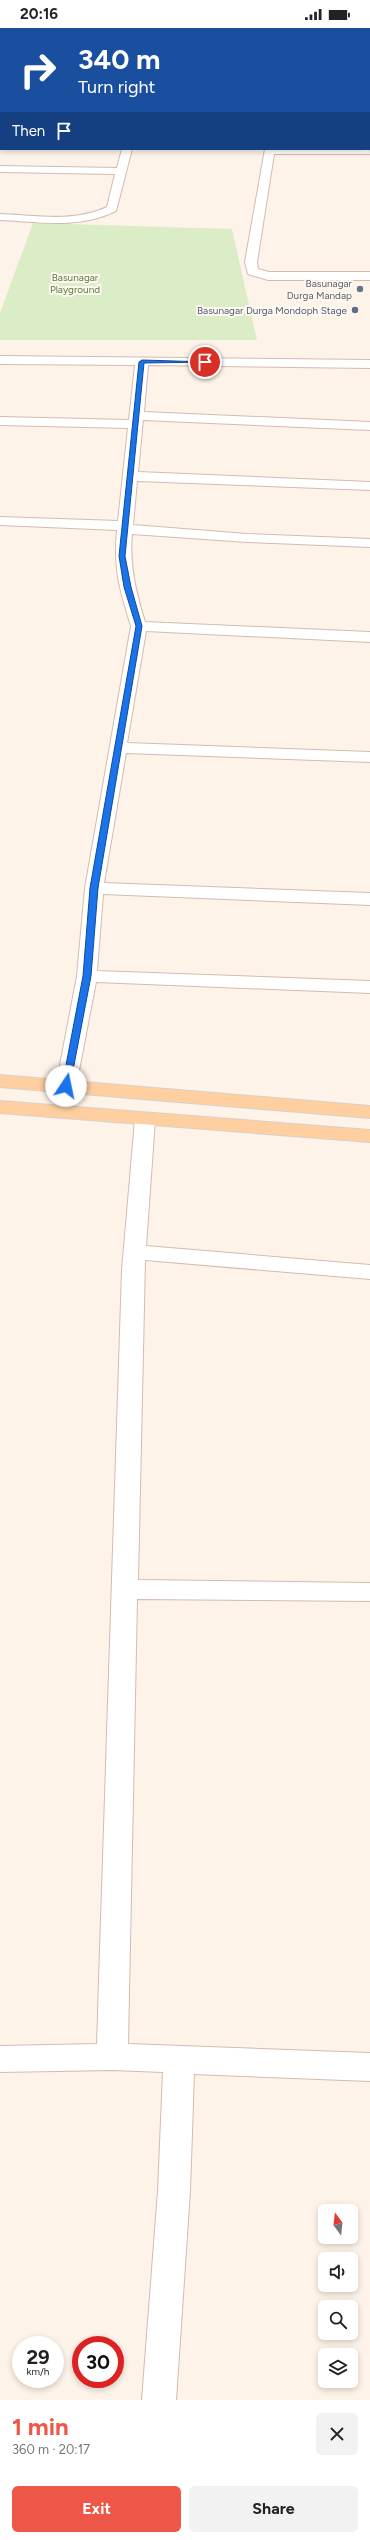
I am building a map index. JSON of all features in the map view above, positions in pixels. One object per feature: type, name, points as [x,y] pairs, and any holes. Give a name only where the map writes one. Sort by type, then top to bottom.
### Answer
[{"type":"main road","points":[[0,1081],[370,1112]]},
{"type":"main road","points":[[0,1107],[145,1120],[370,1136]]},
{"type":"street","points":[[0,217],[71,219],[103,214],[112,209],[120,171],[127,150]]},
{"type":"street","points":[[370,151],[270,150],[251,262],[252,270],[268,276],[370,276]]},
{"type":"street","points":[[0,169],[120,171]]},
{"type":"street","points":[[0,360],[370,364]]},
{"type":"street","points":[[66,1086],[87,976],[94,888],[139,626],[125,577],[122,556],[142,362]]},
{"type":"street","points":[[0,421],[136,420],[370,426]]},
{"type":"street","points":[[130,476],[370,486]]},
{"type":"street","points":[[0,521],[124,527],[247,538],[370,543]]},
{"type":"street","points":[[139,626],[370,637]]},
{"type":"street","points":[[118,748],[370,758]]},
{"type":"street","points":[[94,888],[370,899]]},
{"type":"street","points":[[87,976],[370,987]]},
{"type":"street","points":[[112,2057],[134,1252],[145,1120]]},
{"type":"street","points":[[134,1252],[370,1272]]},
{"type":"street","points":[[125,1589],[370,1592]]},
{"type":"street","points":[[0,2059],[112,2057],[370,2067]]},
{"type":"street","points":[[159,2400],[174,2191],[179,2060]]},
{"type":"green space","name":"Basunagar Playground","points":[[33,223],[232,229],[257,340],[0,340],[0,313]]},
{"type":"place","name":"Basunagar Durga Mandap","points":[[360,289]]},
{"type":"place","name":"Basunagar Durga Mondoph Stage","points":[[355,310]]},
{"type":"route","points":[[66,1086],[87,976],[94,888],[139,626],[127,587],[122,556],[142,362],[205,362]]}]
